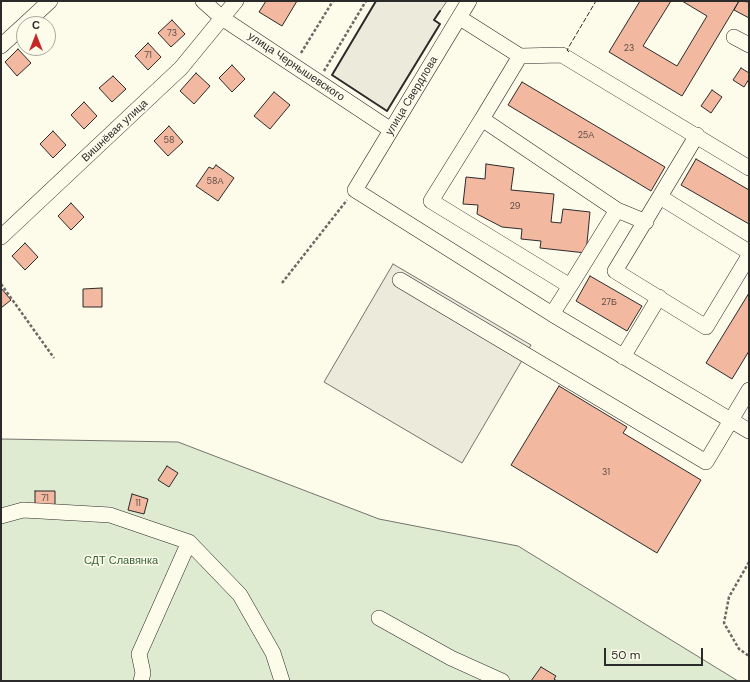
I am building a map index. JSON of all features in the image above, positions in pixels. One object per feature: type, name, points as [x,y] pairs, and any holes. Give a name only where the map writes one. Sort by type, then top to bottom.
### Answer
[{"type":"street","points":[[34,16],[50,1]]},
{"type":"street","name":"улица Чернышевского","points":[[203,1],[222,18],[391,130]]},
{"type":"street","name":"Вишнёвая улица","points":[[1,237],[181,68],[236,1]]},
{"type":"street","name":"улица Свердлова","points":[[355,190],[469,1]]},
{"type":"street","points":[[460,18],[520,56],[562,55],[749,168]]},
{"type":"street","points":[[1,46],[16,33]]},
{"type":"street","points":[[734,37],[749,46]]},
{"type":"street","points":[[520,56],[431,201],[570,286]]},
{"type":"street","points":[[482,119],[617,210],[646,222]]},
{"type":"street","points":[[696,135],[616,271],[706,327],[749,256]]},
{"type":"street","points":[[355,190],[552,314],[749,431]]},
{"type":"street","points":[[660,197],[749,252]]},
{"type":"street","points":[[552,314],[617,210]]},
{"type":"street","points":[[400,280],[706,462],[749,390]]},
{"type":"street","points":[[623,357],[659,297]]},
{"type":"street","points":[[1,516],[22,510],[110,515],[189,542],[240,595],[273,653],[282,681]]},
{"type":"street","points":[[141,681],[142,673],[139,654],[189,542]]},
{"type":"street","points":[[379,618],[451,658],[502,681]]},
{"type":"path","points":[[294,65],[333,1]]},
{"type":"path","points":[[318,81],[366,1]]},
{"type":"path","points":[[282,283],[355,190]]},
{"type":"path","points":[[1,284],[54,358]]},
{"type":"path","points":[[749,562],[728,597],[724,623],[740,649],[749,656]]},
{"type":"green space","name":"СДТ Славянка","points":[[1,439],[178,442],[379,519],[518,546],[738,681],[1,681]]},
{"type":"shaded area","points":[[376,1],[447,1],[434,20],[440,24],[387,111],[332,75]]},
{"type":"shaded area","points":[[393,264],[531,345],[462,463],[324,382]]},
{"type":"building","points":[[266,1],[297,1],[282,26],[259,12]]},
{"type":"building","points":[[640,1],[671,1],[643,46],[677,66],[707,16],[682,1],[739,1],[682,96],[609,52]]},
{"type":"building","points":[[739,1],[749,2],[749,18],[734,10]]},
{"type":"building","points":[[172,20],[185,34],[171,47],[158,33]]},
{"type":"building","points":[[148,43],[161,57],[148,70],[135,56]]},
{"type":"building","points":[[16,51],[16,56],[24,56],[31,63],[17,76],[5,62]]},
{"type":"building","points":[[232,65],[245,79],[232,92],[219,78]]},
{"type":"building","points":[[741,68],[749,73],[749,79],[744,87],[733,80]]},
{"type":"building","points":[[196,73],[210,86],[194,104],[180,91]]},
{"type":"building","points":[[113,76],[126,89],[112,102],[99,88]]},
{"type":"building","points":[[522,82],[665,167],[651,191],[508,105]]},
{"type":"building","points":[[712,90],[722,97],[711,113],[701,106]]},
{"type":"building","points":[[274,92],[290,105],[270,129],[254,116]]},
{"type":"building","points":[[84,102],[97,116],[84,129],[71,115]]},
{"type":"building","points":[[169,126],[183,142],[168,156],[154,141]]},
{"type":"building","points":[[53,131],[66,145],[53,158],[40,144]]},
{"type":"building","points":[[696,159],[749,190],[749,224],[681,185]]},
{"type":"building","points":[[486,164],[514,168],[511,190],[554,194],[551,222],[561,223],[563,209],[590,212],[586,253],[540,248],[541,241],[521,239],[522,229],[502,227],[477,214],[478,205],[463,204],[466,177],[485,179]]},
{"type":"building","points":[[216,165],[234,178],[218,201],[196,186],[209,167],[213,169]]},
{"type":"building","points":[[71,203],[84,217],[71,230],[58,216]]},
{"type":"building","points":[[25,243],[38,257],[25,270],[12,256]]},
{"type":"building","points":[[590,276],[642,306],[627,331],[576,301]]},
{"type":"building","points":[[1,288],[11,300],[1,308]]},
{"type":"building","points":[[102,288],[102,307],[83,307],[83,289]]},
{"type":"building","points":[[749,293],[749,351],[732,379],[706,363]]},
{"type":"building","points":[[559,386],[627,427],[623,433],[701,480],[657,553],[511,465]]},
{"type":"building","points":[[167,466],[178,473],[169,487],[158,480]]},
{"type":"building","points":[[35,491],[55,491],[55,506],[35,506]]},
{"type":"building","points":[[132,494],[148,499],[144,514],[128,510]]},
{"type":"building","points":[[541,667],[556,676],[554,679],[557,681],[531,681]]},
{"type":"fence","points":[[569,52],[567,50],[596,1]]},
{"type":"wall","points":[[376,1],[332,75],[387,111],[440,24],[434,20],[440,11]]}]
